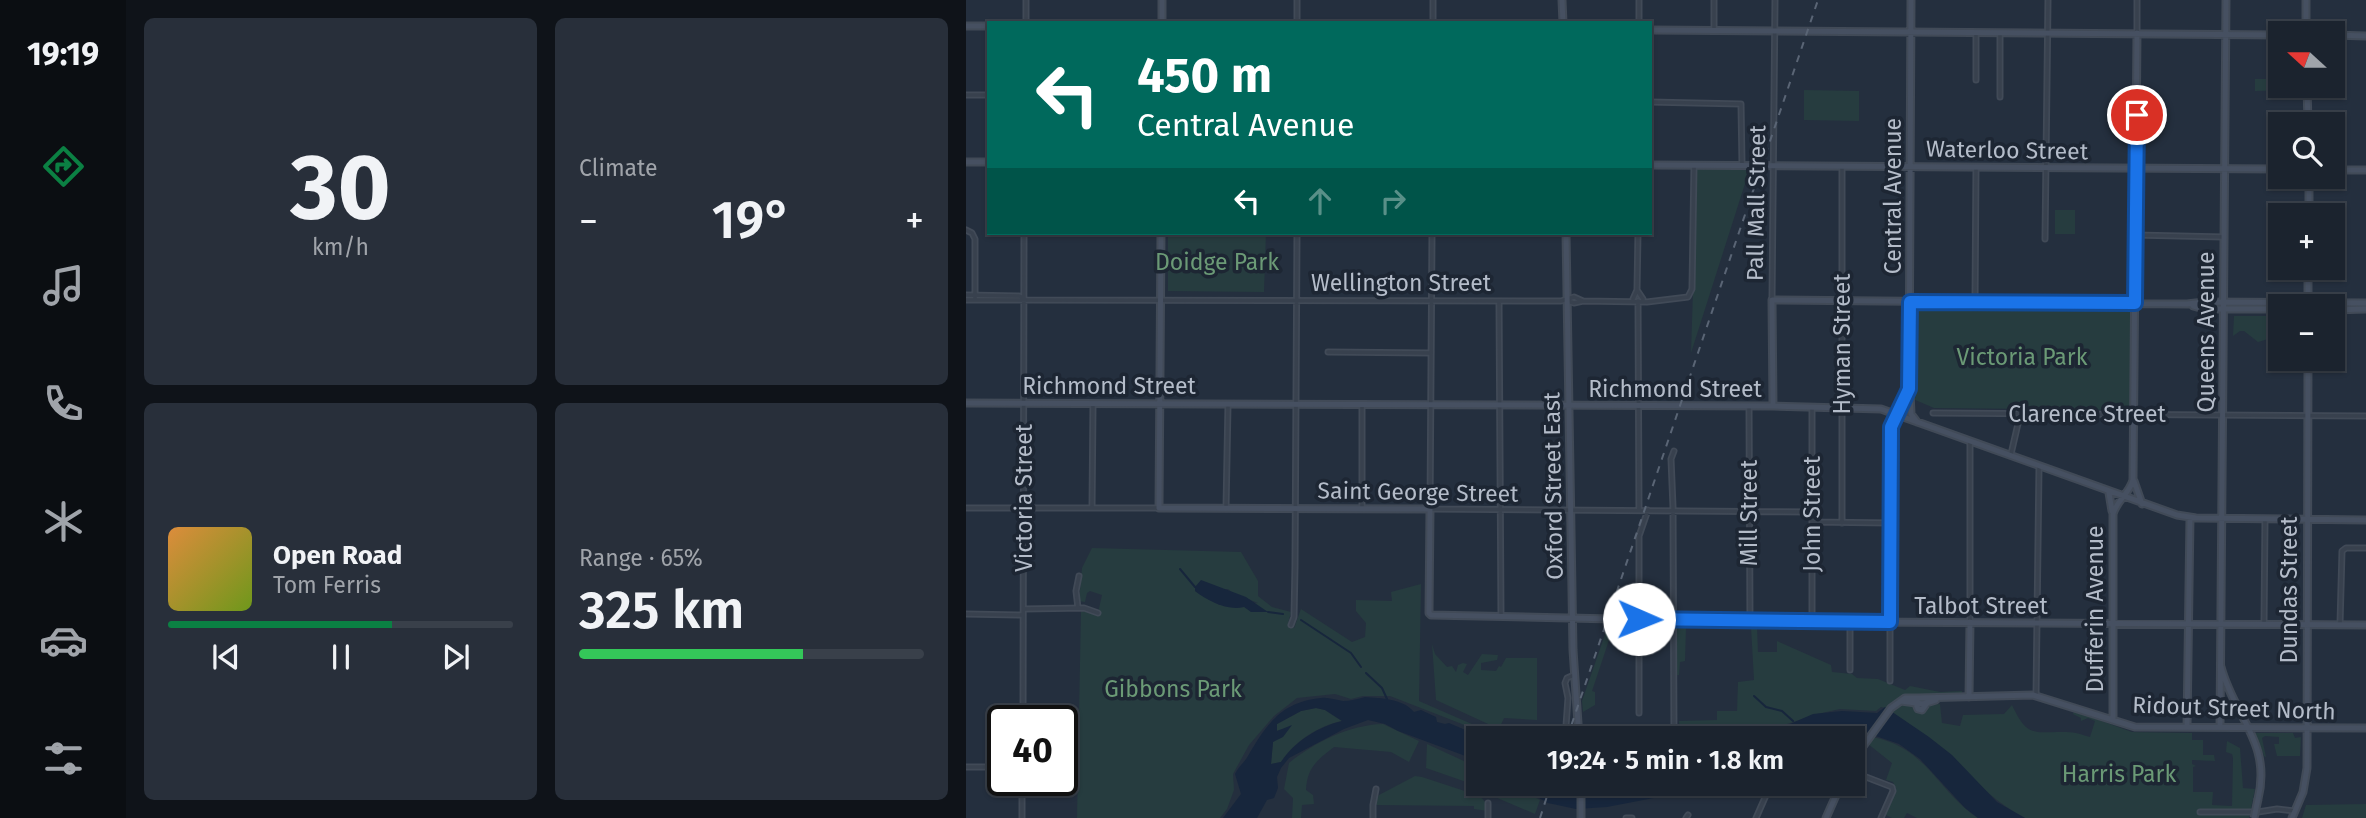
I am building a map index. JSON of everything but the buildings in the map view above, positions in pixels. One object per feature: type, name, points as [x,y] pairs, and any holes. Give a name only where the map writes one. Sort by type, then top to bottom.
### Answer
[{"type":"street","points":[[1026,0],[1026,21]]},
{"type":"street","points":[[1162,0],[1162,21]]},
{"type":"street","points":[[1297,0],[1297,21]]},
{"type":"street","points":[[1433,0],[1433,21]]},
{"type":"street","points":[[1562,0],[1563,21]]},
{"type":"street","points":[[1639,0],[1639,21]]},
{"type":"street","points":[[1713,30],[1714,0]]},
{"type":"street","name":"Pall Mall Street","points":[[1773,406],[1775,0]]},
{"type":"street","name":"Central Avenue","points":[[1889,681],[1891,427],[1909,389],[1911,0]]},
{"type":"street","points":[[2045,239],[2048,0]]},
{"type":"street","points":[[2137,0],[2133,480],[2142,504]]},
{"type":"street","name":"Queens Avenue","points":[[2220,727],[2225,0]]},
{"type":"street","points":[[2306,0],[2306,21]]},
{"type":"street","points":[[966,26],[987,26]]},
{"type":"street","points":[[1652,30],[2268,34]]},
{"type":"street","points":[[1976,33],[1976,80]]},
{"type":"street","points":[[2000,33],[2000,97]]},
{"type":"street","points":[[2345,36],[2366,36]]},
{"type":"street","points":[[966,94],[987,95]]},
{"type":"street","points":[[1652,102],[1741,104],[1742,164]]},
{"type":"street","points":[[966,162],[987,162]]},
{"type":"street","name":"Wellington Street","points":[[966,298],[1019,296],[1499,301],[1567,300],[1574,297],[1583,301],[1626,303],[1639,300],[1667,301],[1688,297],[1692,289],[1694,164]]},
{"type":"street","name":"Waterloo Street","points":[[1652,165],[1842,164],[2268,169]]},
{"type":"street","name":"Hyman Street","points":[[1842,164],[1842,523]]},
{"type":"street","points":[[1975,302],[1976,166]]},
{"type":"street","points":[[2345,170],[2366,170]]},
{"type":"street","points":[[966,230],[972,233],[975,239],[975,298]]},
{"type":"street","name":"Victoria Street","points":[[1023,705],[1024,235]]},
{"type":"street","points":[[1159,508],[1161,235]]},
{"type":"street","points":[[1291,625],[1294,617],[1297,235]]},
{"type":"street","points":[[1430,509],[1433,235]]},
{"type":"street","name":"Oxford Street East","points":[[1566,235],[1572,617],[1578,726]]},
{"type":"street","points":[[1638,235],[1636,406],[1639,435],[1639,510]]},
{"type":"street","points":[[2135,235],[2224,237]]},
{"type":"street","points":[[1637,290],[1639,300]]},
{"type":"street","points":[[1772,300],[2187,304],[2204,309],[2268,305]]},
{"type":"street","points":[[1499,301],[1502,616]]},
{"type":"street","points":[[2345,303],[2366,303]]},
{"type":"street","points":[[2223,306],[2268,308]]},
{"type":"street","points":[[2345,310],[2366,309]]},
{"type":"street","points":[[1328,352],[1431,353]]},
{"type":"street","name":"Dundas Street","points":[[2294,815],[2306,779],[2308,371]]},
{"type":"street","points":[[1909,389],[1912,414],[1918,422]]},
{"type":"street","name":"Richmond Street","points":[[966,402],[1773,406],[1877,409],[2142,504],[2190,517],[2366,520]]},
{"type":"street","points":[[1091,508],[1093,404]]},
{"type":"street","points":[[1226,508],[1228,405]]},
{"type":"street","points":[[1362,406],[1362,509]]},
{"type":"street","name":"Mill Street","points":[[1749,406],[1750,621]]},
{"type":"street","name":"John Street","points":[[1812,407],[1812,621]]},
{"type":"street","name":"Clarence Street","points":[[1933,413],[2366,416]]},
{"type":"street","points":[[2011,457],[2020,415]]},
{"type":"street","points":[[1969,697],[1970,442]]},
{"type":"street","points":[[1674,451],[1671,459],[1674,726]]},
{"type":"street","points":[[2036,695],[2039,467]]},
{"type":"street","name":"Dufferin Avenue","points":[[2113,720],[2113,514],[2117,503],[2130,490],[2133,480]]},
{"type":"street","points":[[2109,492],[2113,514]]},
{"type":"street","name":"Saint George Street","points":[[966,508],[1812,512]]},
{"type":"street","name":"Talbot Street","points":[[1430,509],[1429,613],[1435,615],[1750,621],[2366,625]]},
{"type":"street","points":[[1639,713],[1639,536],[1648,510]]},
{"type":"street","points":[[2187,727],[2190,517]]},
{"type":"street","points":[[2264,624],[2265,519]]},
{"type":"street","points":[[1812,522],[1891,523]]},
{"type":"street","points":[[2340,625],[2342,550],[2366,548]]},
{"type":"street","points":[[1078,608],[1076,591],[1079,576]]},
{"type":"street","points":[[1024,609],[1078,608],[1098,613]]},
{"type":"street","points":[[966,614],[1023,615]]},
{"type":"street","points":[[1850,622],[1850,670]]},
{"type":"street","name":"Queens Avenue","points":[[2221,664],[2233,702],[2250,728],[2260,758],[2261,787],[2256,815]]},
{"type":"street","points":[[1566,726],[1568,698],[1565,683],[1567,678],[1574,675]]},
{"type":"street","name":"Ridout Street North","points":[[1865,742],[1898,702],[2036,695],[2135,727],[2366,729]]},
{"type":"street","name":"Ridout Street North","points":[[1917,701],[1918,709],[1922,710],[1937,699]]},
{"type":"street","points":[[966,767],[987,767]]},
{"type":"street","points":[[1865,777],[1893,788],[1881,818]]},
{"type":"street","points":[[1373,818],[1376,789]]},
{"type":"street","points":[[1022,796],[1022,818]]},
{"type":"street","points":[[1580,796],[1581,818]]},
{"type":"street","points":[[1756,818],[1766,796]]},
{"type":"street","points":[[1826,818],[1836,796]]},
{"type":"street","points":[[1488,803],[1488,818]]},
{"type":"street","points":[[2200,812],[2256,815],[2277,809],[2294,815]]},
{"type":"street","points":[[1626,818],[1632,818]]},
{"type":"green space","points":[[2255,79],[2268,79],[2268,91],[2255,91]]},
{"type":"green space","points":[[1804,90],[1859,91],[1859,121],[1804,120]]},
{"type":"green space","points":[[1697,166],[1750,168],[1691,353]]},
{"type":"green space","points":[[2055,210],[2075,210],[2075,234],[2055,234]]},
{"type":"green space","name":"Doidge Park","points":[[1168,235],[1266,235],[1264,292],[1168,291]]},
{"type":"green space","name":"Victoria Park","points":[[1919,304],[2132,306],[2131,410],[1934,408],[1913,399],[1913,307]]},
{"type":"green space","points":[[2234,316],[2268,316],[2268,339],[2258,342],[2244,331],[2233,336]]},
{"type":"green space","name":"Gibbons Park","points":[[1092,548],[1241,552],[1258,581],[1258,596],[1272,607],[1291,612],[1288,624],[1294,628],[1301,609],[1352,642],[1365,637],[1366,623],[1356,611],[1356,600],[1392,601],[1391,592],[1421,584],[1419,701],[1476,726],[1466,726],[1390,696],[1351,699],[1335,694],[1297,698],[1274,716],[1249,745],[1233,774],[1234,790],[1227,809],[1220,818],[1077,818],[1081,611],[1098,613],[1102,595],[1090,591],[1085,602],[1079,601],[1082,568]],"holes":[[[1228,589],[1258,603],[1219,605],[1195,591]]]},
{"type":"green space","points":[[1609,623],[1637,624],[1628,625],[1627,639],[1615,638],[1617,632],[1612,631],[1592,691],[1595,692],[1595,705],[1583,712],[1582,701]]},
{"type":"green space","points":[[1698,625],[1686,628],[1685,661],[1680,662],[1679,675],[1676,675],[1677,626]]},
{"type":"green space","points":[[1751,627],[1757,627],[1758,652],[1777,652],[1777,641],[1831,665],[1832,672],[1852,674],[1857,678],[1878,679],[1905,690],[1910,686],[1940,692],[1962,691],[1962,695],[1900,697],[1886,708],[1881,707],[1876,711],[1840,709],[1781,726],[1679,726],[1679,721],[1717,720],[1717,711],[1737,711],[1738,682],[1754,680]]},
{"type":"green space","points":[[1432,644],[1435,654],[1447,667],[1452,666],[1456,672],[1458,665],[1467,664],[1463,672],[1468,675],[1482,654],[1498,655],[1497,660],[1481,663],[1481,670],[1496,671],[1506,658],[1537,658],[1537,720],[1504,718],[1500,726],[1492,726],[1436,700]]},
{"type":"green space","name":"Harris Park","points":[[1904,703],[1940,704],[1942,723],[1960,726],[1963,715],[2004,714],[2012,705],[2028,729],[2040,732],[2070,732],[2090,737],[2095,721],[2088,718],[2081,721],[2081,718],[2073,714],[2074,711],[2132,732],[2192,733],[2192,740],[2203,740],[2203,755],[2214,755],[2215,761],[2192,760],[2192,764],[2196,766],[2193,767],[2193,792],[2213,792],[2212,805],[2232,806],[2233,758],[2232,754],[2226,752],[2227,741],[2240,748],[2243,788],[2255,789],[2249,818],[2025,818],[1991,795],[1935,743],[1890,714]]},
{"type":"green space","points":[[1316,708],[1325,710],[1342,721],[1308,736],[1293,747],[1281,762],[1271,764],[1273,742],[1283,729],[1276,731],[1277,724],[1301,711]]},
{"type":"green space","points":[[1383,724],[1419,741],[1409,762],[1391,752],[1334,747],[1318,761],[1308,776],[1306,790],[1313,795],[1314,804],[1302,805],[1301,818],[1292,818],[1293,798],[1284,789],[1289,763],[1310,748],[1345,731]]},
{"type":"green space","points":[[2255,733],[2293,733],[2295,738],[2301,737],[2300,756],[2277,756],[2274,744],[2279,744],[2279,737],[2265,736],[2262,738],[2266,757],[2264,756]]},
{"type":"green space","points":[[1872,737],[1891,742],[1906,750],[1978,818],[1917,818],[1907,813],[1904,818],[1892,818],[1884,814],[1896,789],[1893,782],[1886,780],[1892,763],[1868,744]]},
{"type":"green space","points":[[1427,744],[1466,762],[1466,782],[1426,768]]},
{"type":"green space","points":[[1415,776],[1422,777],[1466,791],[1466,796],[1480,796],[1487,804],[1488,811],[1474,809],[1474,806],[1374,805],[1379,795]]},
{"type":"green space","points":[[1533,796],[1540,800],[1535,814],[1495,797]]},
{"type":"green space","points":[[2366,804],[2366,818],[2302,818],[2306,805]]},
{"type":"water","points":[[1201,580],[1246,597],[1268,612],[1251,612],[1244,607],[1231,608],[1212,602],[1195,591]]},
{"type":"water","points":[[1365,697],[1391,700],[1404,704],[1414,712],[1421,710],[1436,717],[1437,722],[1449,723],[1466,730],[1466,756],[1385,724],[1368,720],[1344,729],[1289,758],[1277,777],[1278,788],[1274,798],[1267,800],[1257,818],[1223,818],[1241,794],[1236,772],[1277,716],[1295,704],[1307,700],[1324,698],[1346,701]],"holes":[[[1316,708],[1325,710],[1342,721],[1308,736],[1281,762],[1271,764],[1273,742],[1283,737],[1292,725],[1277,731],[1277,724],[1301,711]]]},
{"type":"water","points":[[1885,707],[1929,737],[1952,755],[1997,802],[2025,818],[1978,818],[1965,808],[1920,759],[1899,744],[1865,734],[1865,726],[1785,726],[1813,714],[1842,711],[1877,713]]},
{"type":"water","points":[[1535,796],[1664,796],[1607,807],[1576,809],[1548,803]]},
{"type":"waterway","points":[[1180,569],[1195,587]]},
{"type":"waterway","points":[[1268,612],[1283,614]]},
{"type":"waterway","points":[[1301,620],[1351,653],[1361,667]]},
{"type":"waterway","points":[[1366,673],[1382,688],[1387,699]]},
{"type":"waterway","points":[[1754,696],[1766,707],[1782,711],[1793,721]]},
{"type":"railway","points":[[1571,726],[1818,0]]},
{"type":"railway","points":[[1540,818],[1547,796]]},
{"type":"route","points":[[1639,619],[1890,622],[1891,427],[1909,389],[1910,302],[2135,303],[2137,115]]}]
